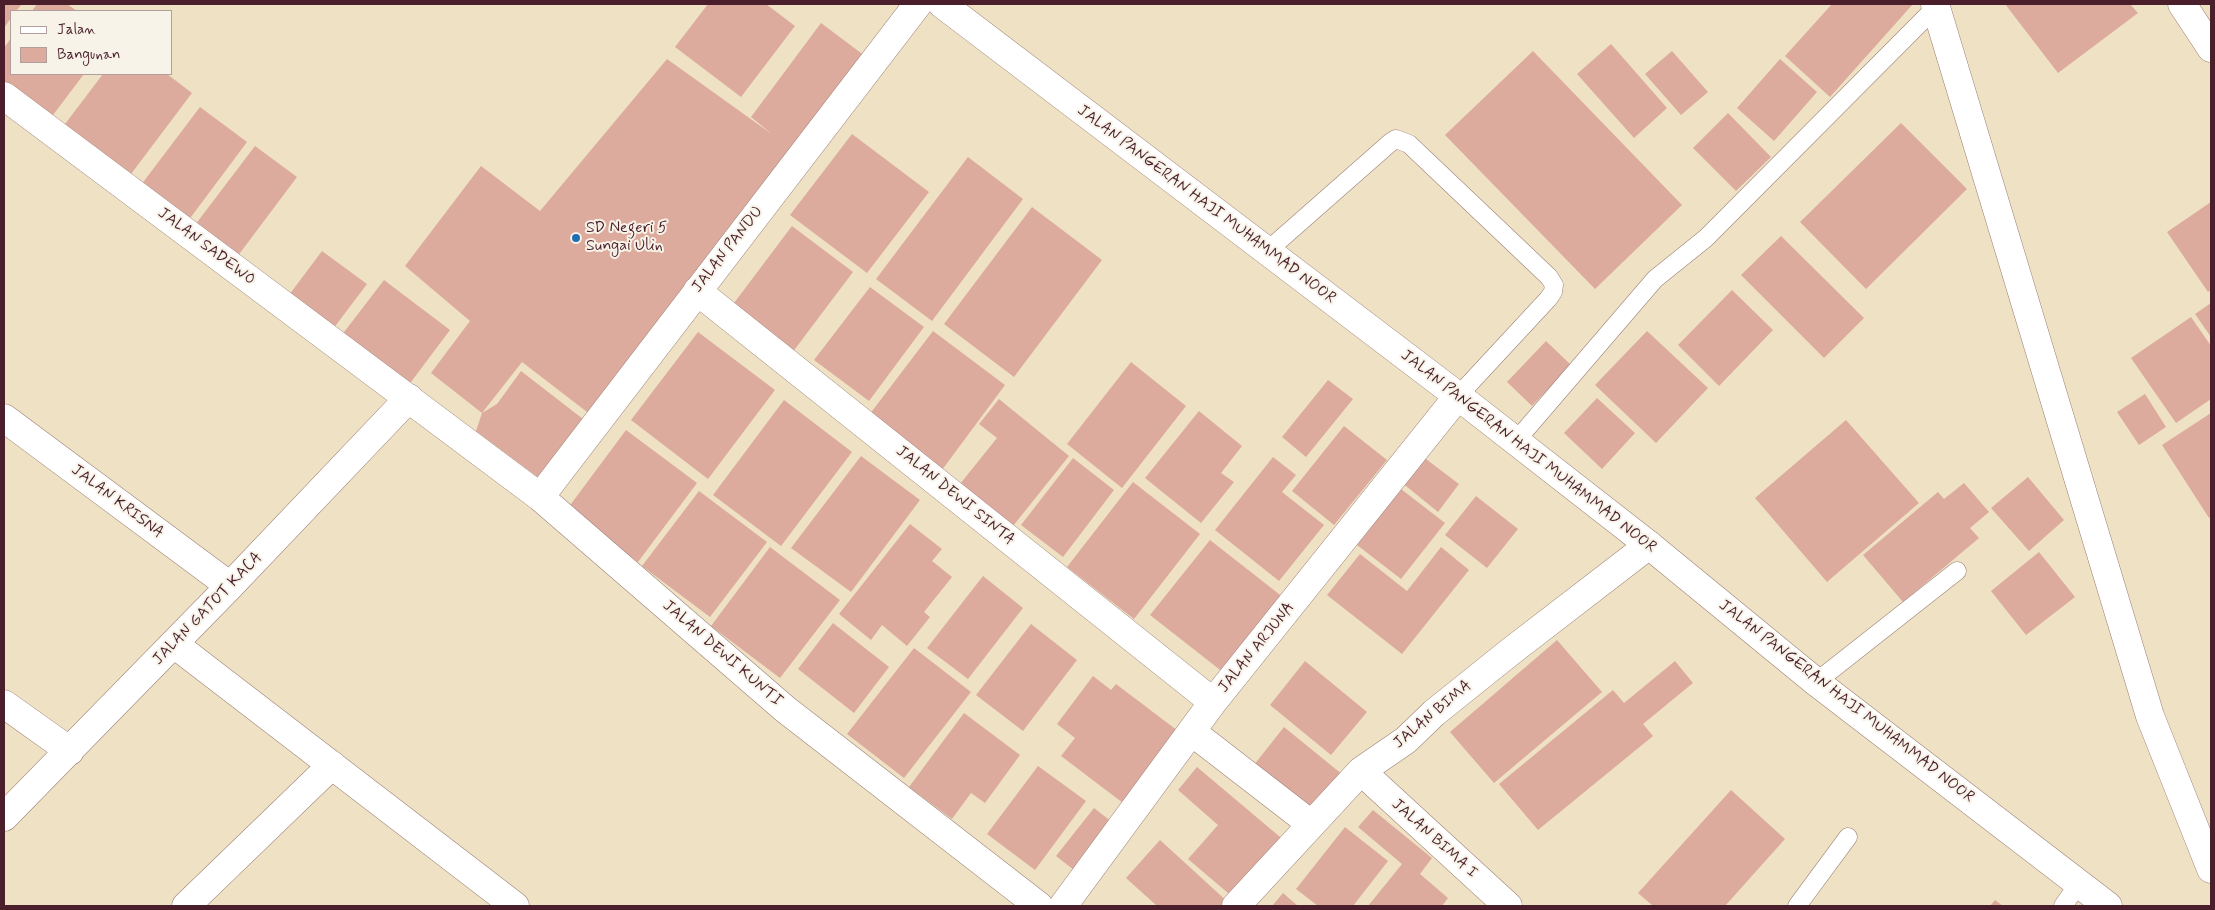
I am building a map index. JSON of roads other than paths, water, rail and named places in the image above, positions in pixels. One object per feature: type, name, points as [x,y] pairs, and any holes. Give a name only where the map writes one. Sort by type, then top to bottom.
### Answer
[{"type":"street","name":"JALAN PANDU","points":[[540,497],[918,4]]},
{"type":"street","name":"JALAN PANGERAN HAJI MUHAMMAD NOOR","points":[[942,4],[1458,396],[1649,545],[1816,682],[2108,906]]},
{"type":"street","points":[[2182,4],[2211,48]]},
{"type":"street","points":[[1936,5],[2150,716],[2211,869]]},
{"type":"street","name":"JALAN SADEWO","points":[[4,96],[409,398]]},
{"type":"street","name":"JALAN DEWI SINTA","points":[[697,291],[1214,702]]},
{"type":"street","name":"JALAN ARJUNA","points":[[1063,906],[1214,702],[1458,396]]},
{"type":"street","name":"JALAN DEWI KUNTI","points":[[409,398],[540,497],[785,709],[1039,906]]},
{"type":"street","name":"JALAN GATOT KACA","points":[[4,817],[70,752],[409,398]]},
{"type":"street","name":"JALAN KRISNA","points":[[4,418],[230,586]]},
{"type":"street","name":"JALAN BIMA","points":[[1236,906],[1361,771],[1406,740],[1434,713],[1503,657],[1649,545]]},
{"type":"street","points":[[174,644],[516,906]]},
{"type":"street","points":[[4,704],[70,752]]},
{"type":"street","points":[[1192,732],[1311,824]]},
{"type":"street","points":[[186,906],[332,766]]},
{"type":"street","name":"JALAN BIMA I","points":[[1361,771],[1508,906]]},
{"type":"lane","points":[[1515,442],[1654,279],[1706,238],[1936,5]]},
{"type":"lane","points":[[1266,252],[1390,142],[1396,139],[1409,144],[1550,277],[1554,285],[1553,292],[1548,299],[1458,396]]},
{"type":"lane","points":[[1816,682],[1957,571]]},
{"type":"lane","points":[[1797,906],[1848,837]]},
{"type":"lane","points":[[2063,906],[2079,883]]},
{"type":"place","name":"SD Negeri 5 Sungai Ulin","points":[[576,238]]}]
